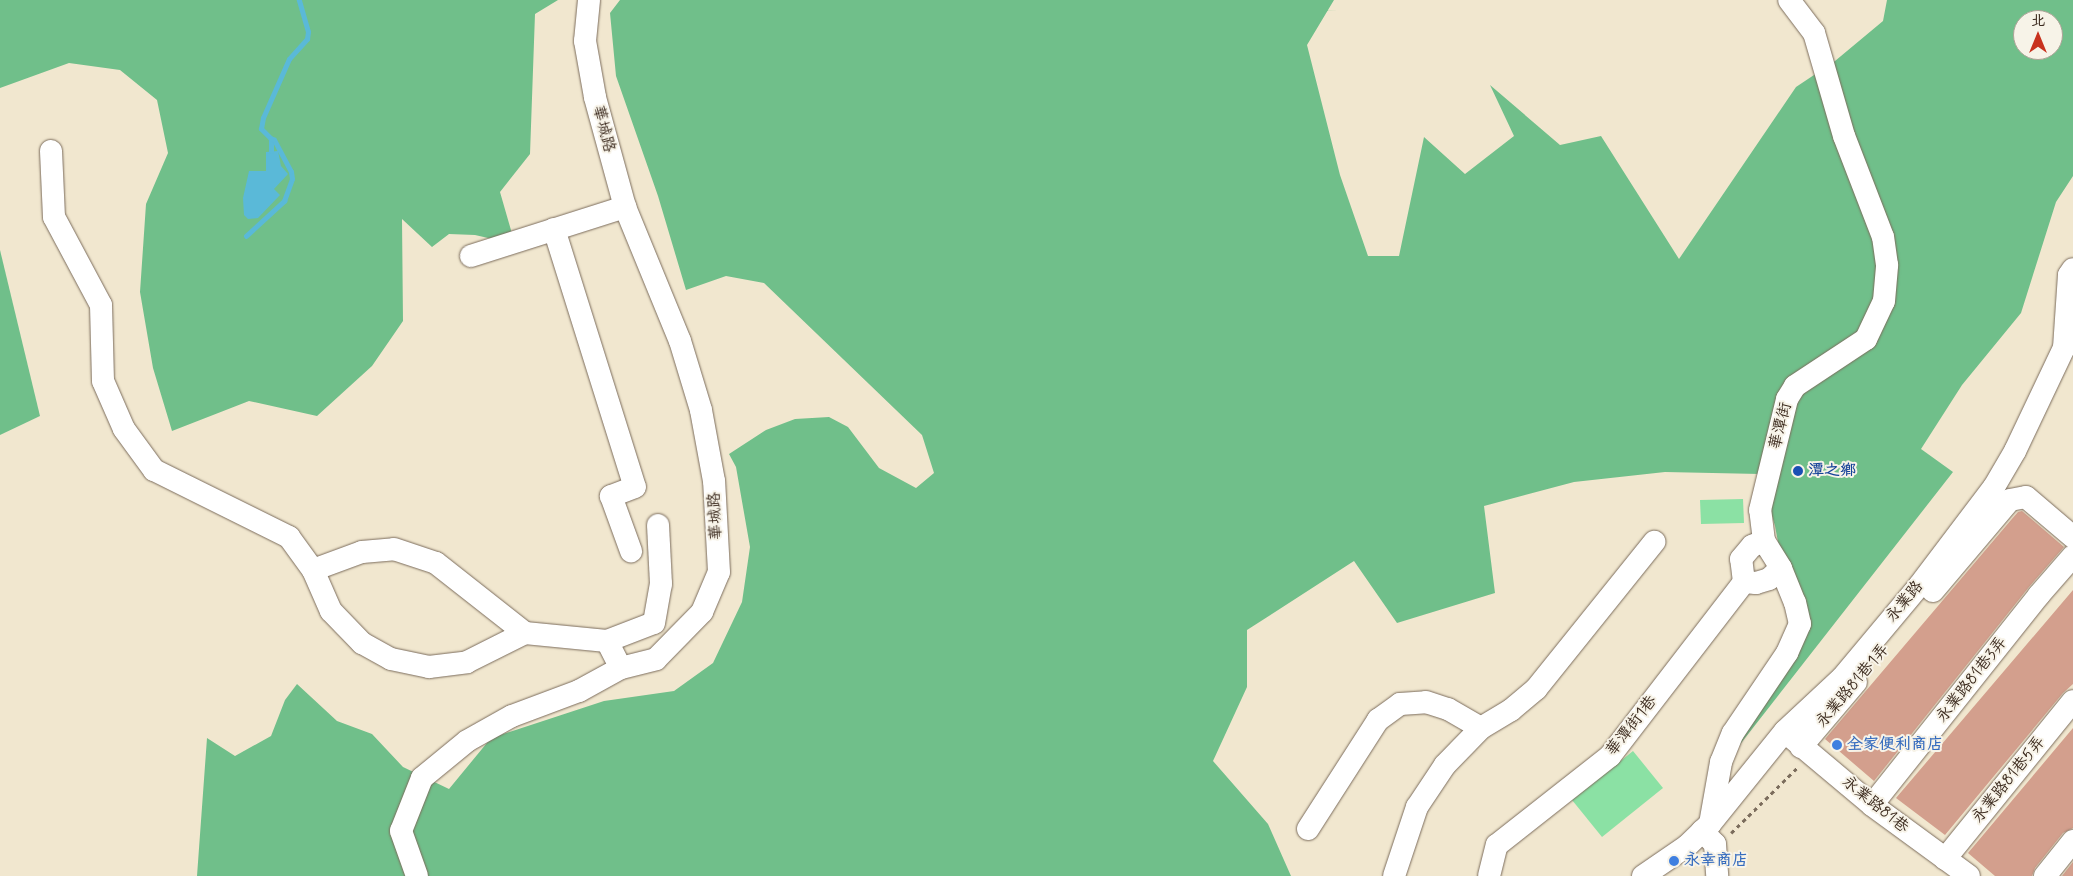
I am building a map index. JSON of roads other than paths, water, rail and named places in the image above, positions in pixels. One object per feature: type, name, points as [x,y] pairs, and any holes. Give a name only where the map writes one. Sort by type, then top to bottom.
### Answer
[{"type":"street","name":"華城路","points":[[417,876],[401,832],[422,778],[467,742],[512,716],[579,691],[621,668],[656,659],[702,612],[719,572],[714,481],[701,410],[680,341],[625,207],[595,97],[585,41],[589,0]]},
{"type":"street","name":"華潭街","points":[[1706,827],[1722,762],[1733,733],[1787,653],[1800,624],[1796,602],[1781,568],[1764,541],[1760,510],[1787,398],[1795,386],[1866,339],[1884,301],[1887,265],[1883,237],[1844,136],[1814,33],[1789,0]]},
{"type":"street","points":[[51,151],[54,217],[101,305],[103,381],[124,429],[154,470],[289,537],[313,570],[331,611],[362,643],[391,659],[428,667],[467,662],[524,633],[607,641],[654,623],[661,584],[658,525]]},
{"type":"street","points":[[471,256],[625,207]]},
{"type":"street","points":[[554,229],[635,487],[611,496],[631,551]]},
{"type":"street","name":"永業路","points":[[1643,876],[1687,846],[1706,827],[1784,731],[1842,678],[1919,586],[1994,487],[2015,451],[2064,348],[2069,275],[2073,269]]},
{"type":"street","name":"永業路81巷1弄","points":[[1806,751],[2010,500],[2026,497],[2073,536]]},
{"type":"street","points":[[1764,541],[1752,546],[1741,559],[1744,582],[1756,583],[1769,579],[1781,568]]},
{"type":"street","points":[[1394,876],[1417,807],[1446,765],[1481,728],[1511,710],[1536,689],[1654,542]]},
{"type":"street","points":[[313,570],[362,552],[394,549],[436,563],[524,633]]},
{"type":"street","name":"永業路81巷3弄","points":[[1872,805],[2039,595],[2073,556]]},
{"type":"street","name":"華潭街1巷","points":[[1489,876],[1497,845],[1610,756],[1744,582]]},
{"type":"street","points":[[607,641],[621,668]]},
{"type":"street","name":"永業路81巷5弄","points":[[1945,859],[2073,701]]},
{"type":"street","points":[[1308,829],[1378,720],[1400,704],[1426,702],[1448,709],[1481,728]]},
{"type":"street","name":"永業路81巷","points":[[1784,731],[1872,805],[1969,876]]},
{"type":"street","points":[[1706,827],[1715,844],[1717,876]]},
{"type":"street","points":[[2045,876],[2073,841]]},
{"type":"water","points":[[278,151],[281,166],[288,174],[274,189],[280,195],[258,218],[248,219],[244,215],[243,198],[249,171],[266,171],[266,152]]},
{"type":"waterway","points":[[271,151],[271,139],[261,129],[263,118],[289,59],[307,39],[308,32],[299,0]]},
{"type":"waterway","points":[[246,236],[284,201],[292,179],[291,172],[274,140],[271,139]]},
{"type":"place","name":"潭之鄉","points":[[1798,471]]},
{"type":"place","name":"全家便利商店","points":[[1837,745]]},
{"type":"place","name":"永幸商店","points":[[1674,861]]}]
